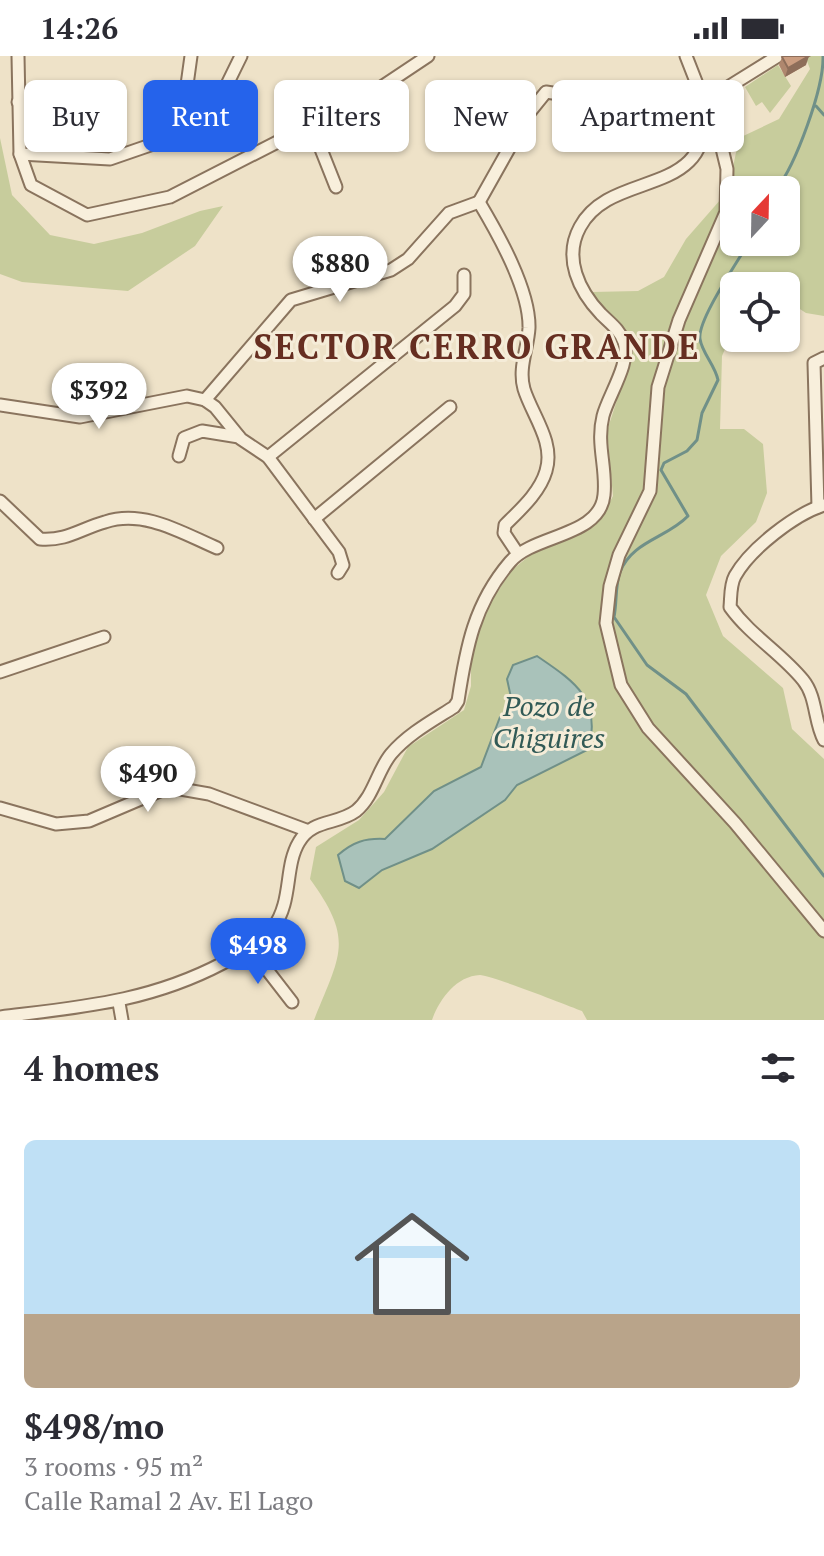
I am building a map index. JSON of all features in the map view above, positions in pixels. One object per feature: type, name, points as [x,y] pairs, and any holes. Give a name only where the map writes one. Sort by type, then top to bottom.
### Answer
[{"type":"street","points":[[18,56],[20,154],[31,185],[76,212],[104,214],[170,197],[274,143]]},
{"type":"street","points":[[188,80],[191,56]]},
{"type":"street","points":[[228,80],[241,56]]},
{"type":"street","points":[[395,80],[428,56]]},
{"type":"street","points":[[686,56],[694,80]]},
{"type":"street","points":[[744,80],[778,56]]},
{"type":"street","points":[[205,400],[291,300],[312,291],[356,283],[391,270],[408,259],[449,213],[479,202],[529,113],[546,92],[552,93]]},
{"type":"street","points":[[18,102],[24,102]]},
{"type":"street","points":[[20,154],[110,159],[143,148]]},
{"type":"street","points":[[322,152],[336,187]]},
{"type":"street","points":[[0,1017],[119,1003],[171,988],[251,949],[273,928],[286,903],[296,845],[306,830],[355,812],[374,788],[389,757],[406,739],[454,707],[458,701],[468,635],[493,588],[518,554],[593,518],[602,506],[605,492],[599,448],[602,420],[626,354],[624,341],[616,328],[580,289],[573,256],[581,225],[611,199],[689,161],[697,152]]},
{"type":"street","points":[[723,152],[727,169],[726,212],[679,320],[658,387],[650,491],[619,555],[610,586],[606,623],[621,685],[648,728],[735,823],[824,931]]},
{"type":"street","points":[[479,202],[511,263],[525,306],[529,324],[523,363],[524,388],[548,447],[548,468],[540,485],[505,525],[504,533],[518,554]]},
{"type":"street","points":[[268,457],[455,306],[464,294],[464,275]]},
{"type":"street","points":[[824,358],[814,363],[821,506],[794,517],[744,564],[733,578],[730,607],[745,627],[804,680],[811,692],[824,740]]},
{"type":"street","points":[[0,405],[80,417],[187,396],[205,400],[239,437],[268,457],[343,561],[338,573]]},
{"type":"street","points":[[314,519],[450,407]]},
{"type":"street","points":[[179,456],[184,438],[192,432],[239,437]]},
{"type":"street","points":[[0,501],[29,533],[40,539],[66,539],[102,522],[138,518],[155,521],[217,548]]},
{"type":"street","points":[[0,672],[104,637]]},
{"type":"street","points":[[0,808],[56,824],[89,821],[169,787],[209,794],[306,830]]},
{"type":"street","points":[[251,949],[292,1002]]},
{"type":"street","points":[[119,1003],[122,1020]]},
{"type":"green space","points":[[805,56],[824,56],[824,316],[800,309],[800,272],[720,272],[720,352],[724,352],[720,429],[744,429],[763,444],[767,493],[756,522],[721,556],[706,595],[723,636],[783,688],[792,729],[824,759],[824,1020],[587,1020],[582,1011],[480,975],[456,984],[439,1005],[432,1020],[314,1020],[331,979],[339,948],[333,918],[310,879],[316,847],[359,820],[384,792],[408,747],[464,710],[471,686],[471,646],[481,616],[512,570],[534,552],[600,520],[613,496],[607,431],[634,347],[592,292],[638,291],[664,277],[686,239],[720,200],[720,256],[800,256],[800,176],[731,176],[736,152],[744,152],[744,136],[779,119],[810,69]]},
{"type":"green space","points":[[778,65],[791,86],[770,113],[762,102],[756,106],[745,87]]},
{"type":"green space","points":[[0,138],[12,195],[50,235],[94,244],[142,233],[200,211],[223,206],[195,246],[128,291],[22,282],[0,274]]},
{"type":"water","name":"Pozo de Chiguires","points":[[537,656],[563,674],[582,693],[591,717],[589,749],[517,785],[505,800],[432,849],[382,870],[359,888],[345,881],[338,855],[360,842],[385,839],[434,791],[481,767],[500,717],[512,702],[507,679],[513,665]]},
{"type":"building","points":[[783,56],[809,56],[788,68]]},
{"type":"waterway","points":[[785,176],[807,125],[819,87],[823,56]]},
{"type":"waterway","points":[[816,106],[824,115]]},
{"type":"waterway","points":[[741,256],[701,330],[701,344],[718,380],[702,413],[697,440],[687,451],[664,463],[661,470],[688,516],[641,546],[626,562],[618,577],[614,617],[647,665],[686,694],[824,876]]},
{"type":"district","name":"SECTOR CERRO GRANDE","points":[[477,346]]}]
